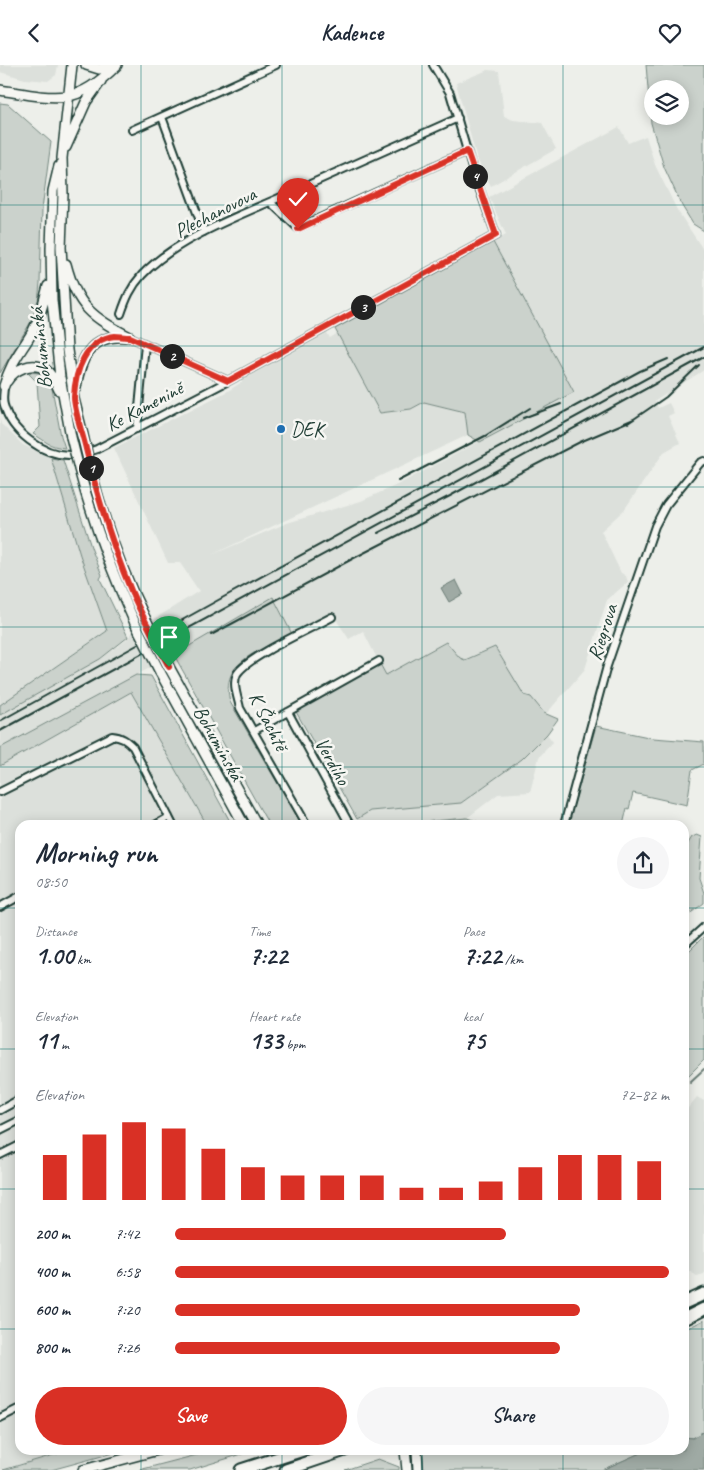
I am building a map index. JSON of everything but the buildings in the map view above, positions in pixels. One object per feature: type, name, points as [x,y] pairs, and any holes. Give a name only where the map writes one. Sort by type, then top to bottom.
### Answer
[{"type":"highway","points":[[689,1301],[704,1294]]},
{"type":"highway","points":[[689,1316],[704,1309]]},
{"type":"highway","points":[[241,1470],[288,1455]]},
{"type":"highway","points":[[286,1470],[330,1455]]},
{"type":"main road","name":"Bohumínská","points":[[72,65],[62,158],[61,247],[65,325],[74,399],[90,466],[113,543],[133,595],[169,667],[254,820]]},
{"type":"main road","points":[[86,65],[99,69],[116,65]]},
{"type":"main road","points":[[62,158],[86,102],[101,81],[116,65]]},
{"type":"main road","points":[[0,90],[44,96],[69,96],[101,81]]},
{"type":"main road","name":"Bohumínská","points":[[62,158],[53,191],[51,274],[56,351],[65,407],[79,469],[103,546],[135,623],[241,820]]},
{"type":"main road","points":[[61,247],[76,292],[90,312],[107,326],[130,337]]},
{"type":"main road","points":[[4,386],[13,360],[26,343],[40,315],[51,274]]},
{"type":"main road","points":[[74,399],[80,365],[94,345],[114,336],[130,337]]},
{"type":"main road","points":[[4,386],[16,371],[26,367],[42,368],[46,370],[55,382],[65,407]]},
{"type":"main road","points":[[82,1470],[138,1455]]},
{"type":"main road","points":[[406,1455],[407,1470]]},
{"type":"main road","points":[[416,1455],[418,1470]]},
{"type":"street","points":[[132,130],[276,65]]},
{"type":"street","points":[[270,203],[298,229],[467,151],[458,117],[446,84],[433,65]]},
{"type":"street","points":[[162,117],[204,232]]},
{"type":"street","name":"Plechanovova","points":[[121,314],[133,285],[143,274],[160,260],[204,232],[458,117]]},
{"type":"street","name":"Ke Kamenině","points":[[4,386],[3,403],[9,417],[27,438],[42,448],[57,453],[70,455],[97,449],[137,429],[496,235],[467,151]]},
{"type":"street","points":[[130,337],[228,381]]},
{"type":"street","points":[[137,429],[145,344]]},
{"type":"street","name":"Riegrova","points":[[565,820],[607,666],[655,525],[666,505],[702,462]]},
{"type":"street","name":"K Šachtě","points":[[304,820],[240,708],[235,687],[237,675],[252,660],[332,617]]},
{"type":"street","points":[[254,731],[379,661]]},
{"type":"street","name":"Verdiho","points":[[288,712],[347,820]]},
{"type":"street","points":[[0,792],[112,736],[119,737],[123,738],[133,747],[170,820]]},
{"type":"street","points":[[164,820],[169,817]]},
{"type":"street","points":[[0,907],[15,899]]},
{"type":"street","points":[[689,940],[704,927]]},
{"type":"street","points":[[0,1110],[15,1102]]},
{"type":"street","points":[[0,1130],[15,1122]]},
{"type":"street","points":[[0,1155],[15,1148]]},
{"type":"street","points":[[0,1418],[15,1410]]},
{"type":"shaded area","points":[[0,65],[58,65],[56,75],[48,81],[25,79],[0,72]]},
{"type":"shaded area","points":[[646,65],[704,65],[704,231],[693,224],[682,206],[664,167],[652,125],[689,125],[689,80],[647,80]]},
{"type":"shaded area","points":[[488,70],[499,71],[504,116],[513,120],[542,123],[556,149],[491,186],[477,159],[456,83]]},
{"type":"shaded area","points":[[0,103],[8,104],[51,142],[42,209],[38,302],[32,320],[0,373]]},
{"type":"shaded area","points":[[619,127],[628,143],[646,136],[655,165],[677,210],[704,251],[704,370],[655,401],[658,408],[669,403],[674,413],[668,416],[680,443],[664,452],[624,510],[601,531],[621,573],[626,576],[628,582],[607,600],[585,669],[546,714],[531,697],[524,695],[495,647],[465,660],[460,658],[446,642],[386,676],[363,631],[349,639],[331,612],[292,634],[273,598],[174,655],[0,748],[0,715],[100,659],[125,641],[132,633],[199,591],[180,563],[168,563],[114,448],[228,391],[242,382],[242,379],[327,333],[330,338],[338,333],[380,413],[411,409],[424,402],[465,412],[468,435],[211,555],[287,523],[361,501],[397,485],[573,392],[493,242],[506,235],[489,197]]},
{"type":"shaded area","points":[[493,242],[574,392],[480,442],[468,435],[465,412],[424,402],[411,409],[380,413],[335,329]]},
{"type":"shaded area","points":[[27,372],[40,373],[51,383],[65,448],[51,445],[33,434],[40,427],[37,382]]},
{"type":"shaded area","points":[[0,417],[1,424],[23,445],[51,458],[80,555],[107,631],[0,705]]},
{"type":"shaded area","points":[[51,458],[63,460],[102,575],[100,579],[128,637],[100,659],[0,715],[0,705],[107,631],[80,555]]},
{"type":"shaded area","points":[[456,580],[463,594],[449,602],[441,588]]},
{"type":"shaded area","points":[[273,597],[292,634],[241,662],[231,675],[228,685],[229,695],[230,702],[299,820],[266,820],[174,655]]},
{"type":"shaded area","points":[[446,642],[460,658],[465,660],[495,647],[524,695],[531,697],[544,713],[558,719],[547,734],[522,759],[461,803],[370,811],[357,819],[295,710],[380,664],[386,675]]},
{"type":"shaded area","points":[[136,675],[151,676],[229,820],[204,820],[131,692],[0,766],[0,748]]},
{"type":"shaded area","points":[[131,692],[204,820],[15,820],[15,1455],[52,1455],[0,1470],[0,766]]},
{"type":"shaded area","points":[[596,726],[653,738],[704,742],[704,764],[692,770],[687,805],[633,793],[624,820],[569,820]]},
{"type":"shaded area","points":[[547,734],[553,742],[539,757],[530,792],[498,794],[467,818],[445,820],[357,819],[370,811],[461,803],[522,759]]},
{"type":"shaded area","points":[[467,818],[473,820],[445,820]]},
{"type":"shaded area","points":[[697,835],[702,837],[699,878],[704,893],[704,903],[689,914],[689,842],[692,837]]},
{"type":"shaded area","points":[[704,936],[704,1060],[689,1075],[689,951]]},
{"type":"shaded area","points":[[697,1097],[704,1101],[704,1274],[697,1276],[689,1271],[689,1107]]},
{"type":"shaded area","points":[[704,1320],[704,1431],[693,1438],[689,1438],[689,1328]]},
{"type":"shaded area","points":[[704,1431],[704,1470],[602,1470],[636,1455],[689,1455],[689,1438],[693,1438]]},
{"type":"shaded area","points":[[53,1455],[106,1455],[51,1470],[3,1470]]},
{"type":"shaded area","points":[[197,1455],[239,1455],[190,1470],[139,1470]]},
{"type":"shaded area","points":[[422,1455],[636,1455],[602,1470],[424,1470]]},
{"type":"shaded area","points":[[378,1459],[399,1467],[399,1470],[345,1470]]},
{"type":"waterway","points":[[690,1082],[704,1069]]},
{"type":"railway","points":[[0,731],[704,347]]},
{"type":"railway","points":[[378,533],[450,496],[704,357]]},
{"type":"railway","points":[[0,721],[640,371],[668,359]]},
{"type":"railway","points":[[628,423],[666,397],[699,365]]},
{"type":"railway","points":[[523,418],[561,404]]},
{"type":"railway","points":[[398,481],[485,436],[530,408]]},
{"type":"railway","points":[[211,635],[354,558],[580,442],[634,419]]},
{"type":"place","name":"DEK","points":[[281,429]]},
{"type":"route","points":[[169,667],[133,595],[97,494],[74,399],[80,365],[86,354],[94,345],[104,339],[114,336],[130,337],[228,381],[496,235],[467,151],[298,229]]}]
